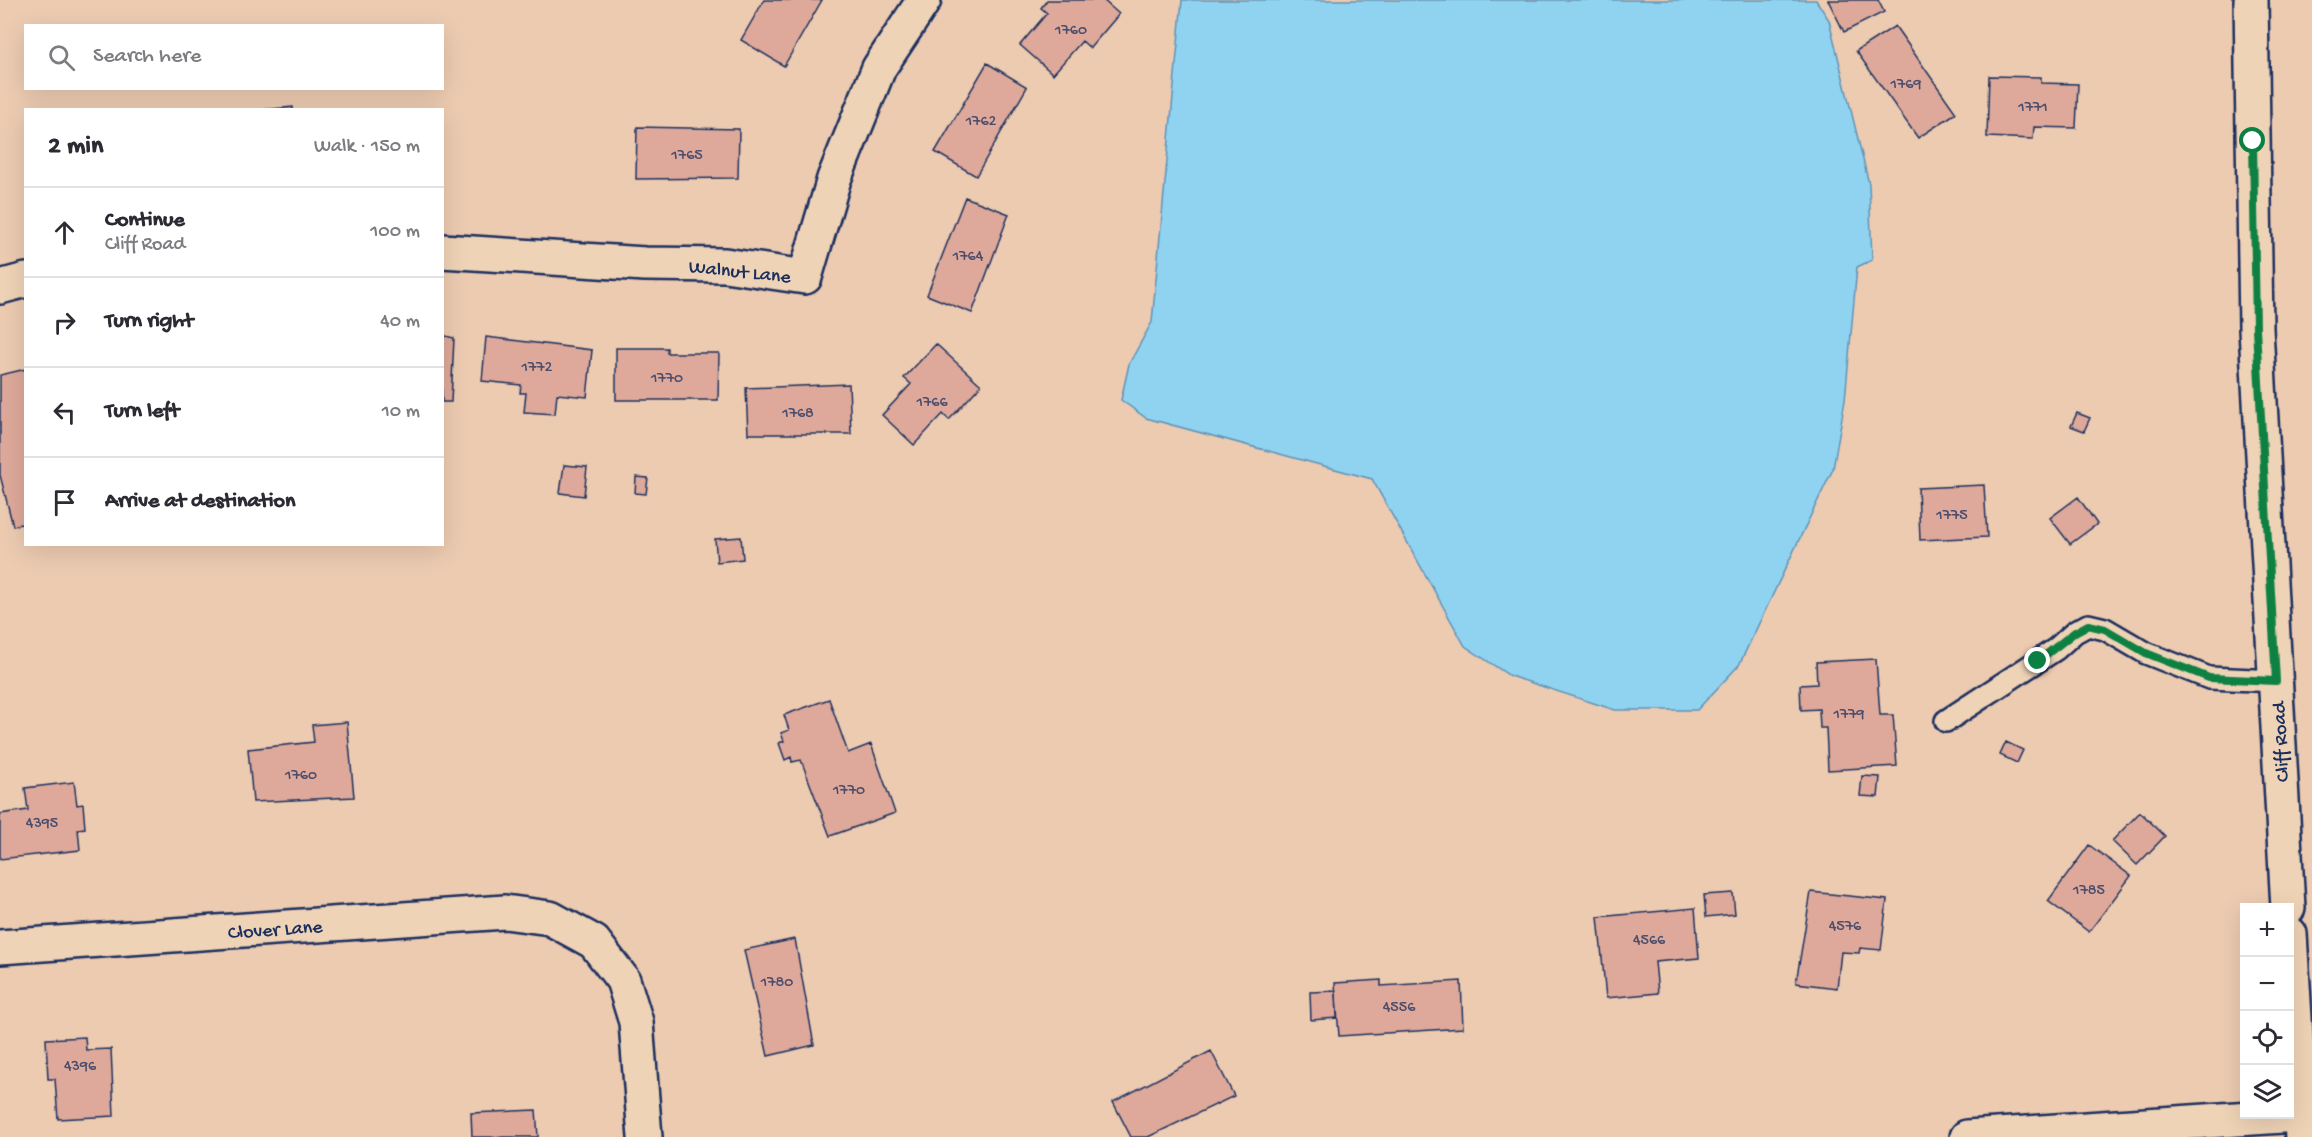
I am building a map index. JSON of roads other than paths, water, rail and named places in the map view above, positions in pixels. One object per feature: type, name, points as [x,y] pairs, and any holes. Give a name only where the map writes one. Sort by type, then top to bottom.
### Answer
[{"type":"street","name":"Walnut Lane","points":[[444,251],[645,264],[725,265],[805,277],[834,179],[879,69],[924,0]]},
{"type":"street","name":"Cliff Road","points":[[2251,0],[2256,329],[2288,903]]},
{"type":"street","points":[[0,287],[24,281]]},
{"type":"street","name":"Clover Lane","points":[[0,947],[505,912],[550,918],[594,942],[623,980],[636,1022],[645,1137]]},
{"type":"street","points":[[1967,1137],[2304,1122],[2291,957]]},
{"type":"lane","points":[[1946,721],[2056,649],[2075,632],[2088,625],[2105,629],[2146,653],[2209,678],[2276,681]]},
{"type":"water","points":[[1182,0],[1816,0],[1829,20],[1869,184],[1872,260],[1857,267],[1845,400],[1833,469],[1739,665],[1697,710],[1615,710],[1510,676],[1465,646],[1372,479],[1146,418],[1121,400],[1129,364],[1152,322]]}]
